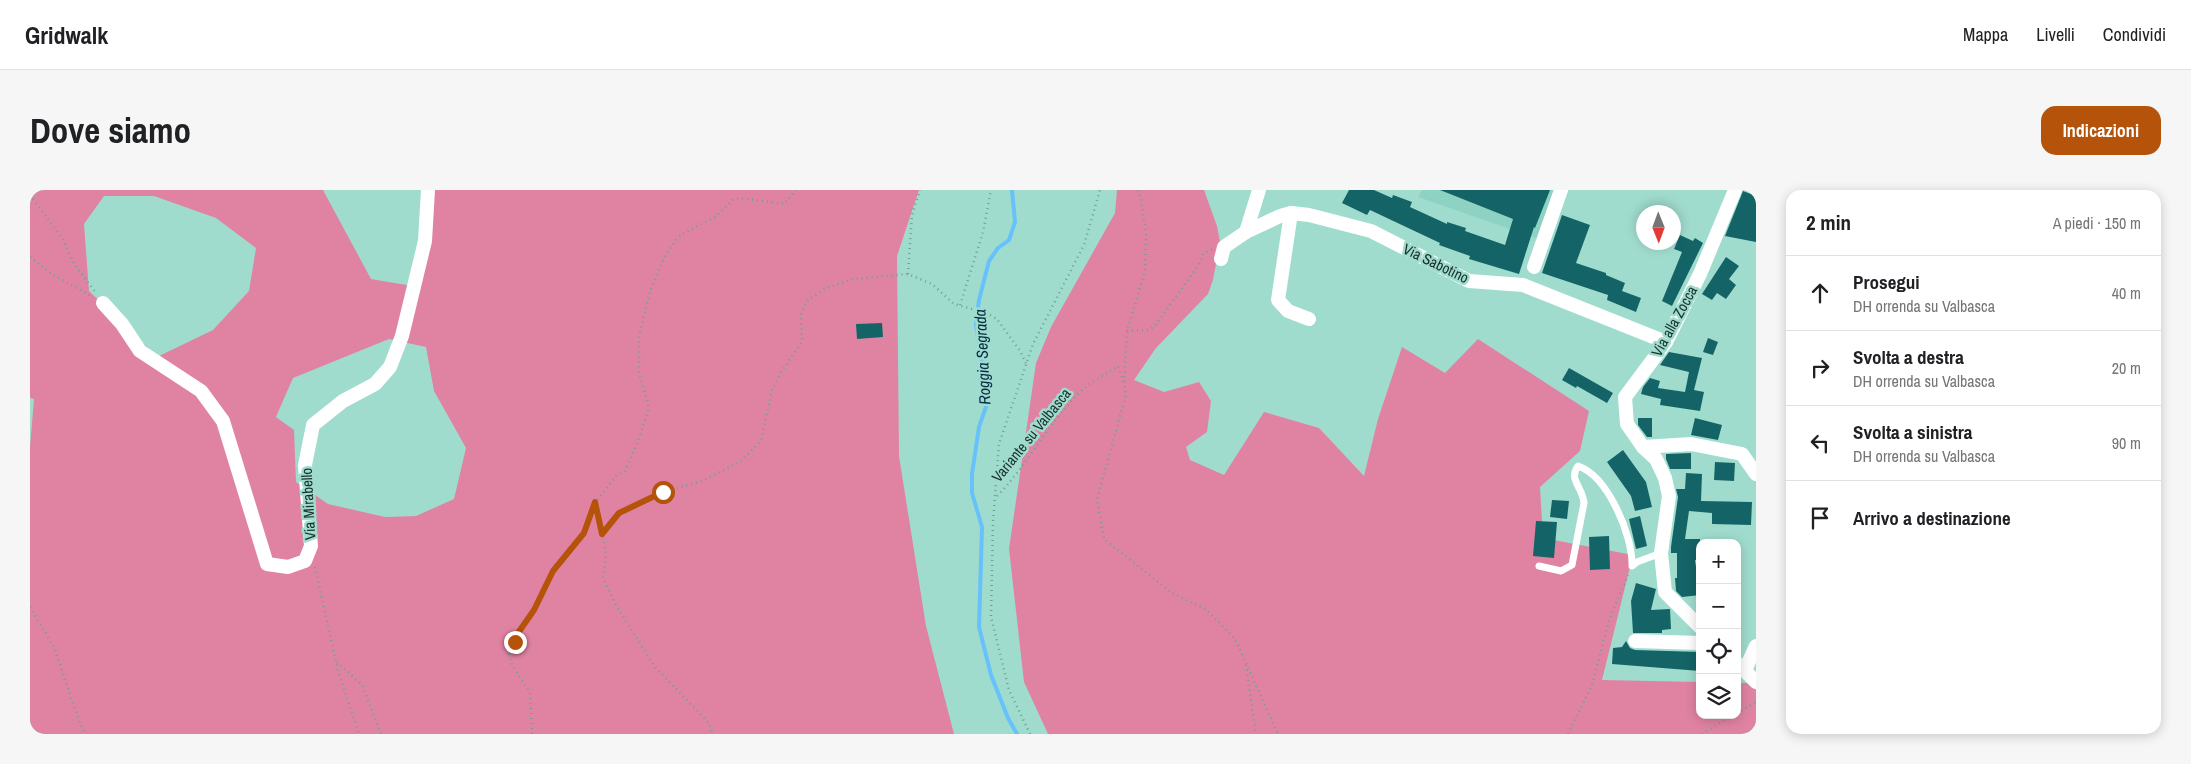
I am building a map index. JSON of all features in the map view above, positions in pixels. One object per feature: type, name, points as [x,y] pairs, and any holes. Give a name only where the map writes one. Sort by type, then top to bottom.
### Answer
[{"type":"street","name":"Via Mirabello","points":[[103,302],[122,324],[140,351],[201,391],[223,421],[266,564],[288,567],[305,560],[311,546],[305,465],[313,425],[343,401],[375,384],[390,367],[402,336],[425,241],[428,190]]},
{"type":"street","points":[[1246,232],[1259,190]]},
{"type":"street","points":[[1534,267],[1561,190]]},
{"type":"street","name":"Via alla Zocca","points":[[1696,623],[1665,592],[1660,553],[1669,496],[1665,478],[1656,458],[1643,447],[1627,424],[1626,397],[1666,342],[1700,274],[1735,190]]},
{"type":"street","points":[[1291,213],[1278,300],[1288,311],[1309,319]]},
{"type":"street","name":"Via Sabotino","points":[[1223,253],[1246,232],[1280,216],[1291,213],[1310,215],[1371,231],[1469,281],[1523,285],[1666,342]]},
{"type":"street","points":[[1643,447],[1691,444],[1742,454],[1756,474]]},
{"type":"street","points":[[1635,641],[1696,643]]},
{"type":"street","points":[[1756,646],[1741,667],[1756,682]]},
{"type":"lane","points":[[1539,566],[1561,571],[1572,565],[1584,503],[1583,493],[1574,479],[1578,466],[1586,469],[1596,479],[1619,513],[1626,527],[1632,555],[1632,566],[1660,553]]},
{"type":"path","points":[[532,734],[530,693],[512,665],[509,654],[518,633],[534,610],[553,571],[584,533],[595,502],[618,474],[625,471],[637,444],[649,408],[639,372],[639,336],[650,290],[664,258],[682,234],[715,216],[733,200],[741,198],[784,204],[796,190]]},
{"type":"path","points":[[908,274],[912,214],[920,190]]},
{"type":"path","points":[[960,305],[983,232],[991,190]]},
{"type":"path","points":[[1030,734],[1009,690],[991,617],[993,522],[999,444],[1033,344],[1084,244],[1100,190]]},
{"type":"path","points":[[1138,190],[1146,234],[1145,271],[1127,332],[1124,385],[1126,395],[1097,500],[1104,539],[1172,593],[1207,610],[1235,638],[1278,734]]},
{"type":"path","points":[[30,195],[63,239],[74,264],[103,302]]},
{"type":"path","points":[[1127,332],[1148,330],[1154,327],[1193,274],[1204,253],[1208,250],[1223,253]]},
{"type":"path","points":[[30,257],[53,275],[103,302]]},
{"type":"path","points":[[602,534],[619,513],[663,492],[702,481],[740,462],[761,441],[772,390],[781,372],[802,342],[802,313],[808,300],[826,288],[853,279],[908,274],[932,284],[954,304],[997,318],[1020,350],[1026,363]]},
{"type":"path","name":"Variante su Valbasca","points":[[996,496],[1012,480],[1026,458],[1080,392],[1118,366],[1124,385]]},
{"type":"path","points":[[595,502],[606,553],[603,578],[617,607],[655,667],[708,722],[713,734]]},
{"type":"path","points":[[311,546],[336,661],[359,734]]},
{"type":"path","points":[[1568,734],[1592,686],[1609,620],[1632,566]]},
{"type":"path","points":[[30,607],[54,647],[80,724],[86,734]]},
{"type":"path","points":[[336,661],[362,685],[381,734]]},
{"type":"path","points":[[1245,661],[1256,734]]},
{"type":"path","points":[[1741,711],[1756,702]]},
{"type":"path","points":[[1702,734],[1726,719]]},
{"type":"shaded area","points":[[30,190],[323,190],[371,279],[418,287],[427,190],[919,190],[897,256],[899,456],[926,626],[954,734],[30,734],[30,447],[34,399],[30,398]],"holes":[[[104,196],[154,196],[216,218],[256,248],[249,291],[213,330],[157,357],[89,291],[84,224]],[[389,339],[426,347],[434,391],[466,448],[454,499],[416,516],[385,517],[328,504],[296,482],[294,430],[276,417],[293,378]]]},
{"type":"shaded area","points":[[1117,190],[1204,190],[1217,226],[1220,242],[1213,280],[1208,294],[1156,348],[1134,380],[1164,392],[1199,382],[1211,401],[1207,432],[1186,447],[1190,460],[1224,475],[1264,412],[1319,428],[1364,476],[1378,419],[1402,347],[1445,373],[1478,339],[1589,411],[1580,451],[1540,487],[1543,538],[1633,555],[1602,680],[1696,682],[1696,719],[1741,719],[1741,683],[1750,683],[1756,690],[1756,734],[1048,734],[1024,682],[1009,549],[1036,363],[1051,327],[1115,213]]},
{"type":"shaded area","points":[[1422,190],[1556,190],[1539,239],[1418,197]]},
{"type":"building","points":[[1349,190],[1374,190],[1392,198],[1393,195],[1412,202],[1410,207],[1447,224],[1447,222],[1466,228],[1465,231],[1505,245],[1513,219],[1440,190],[1550,190],[1534,227],[1519,274],[1469,259],[1470,256],[1439,245],[1440,243],[1370,210],[1367,215],[1342,203]]},
{"type":"building","points":[[1743,191],[1756,196],[1756,242],[1725,236]]},
{"type":"building","points":[[1562,215],[1590,225],[1576,263],[1606,273],[1606,275],[1625,283],[1622,291],[1641,298],[1636,312],[1607,300],[1608,295],[1542,273]]},
{"type":"building","points":[[1681,235],[1693,241],[1695,238],[1703,243],[1672,306],[1662,301],[1682,252],[1677,250],[1681,250]]},
{"type":"building","points":[[1726,257],[1739,266],[1729,279],[1736,285],[1726,299],[1717,293],[1712,300],[1702,294]]},
{"type":"building","points":[[882,323],[883,337],[857,339],[856,324]]},
{"type":"building","points":[[1708,338],[1718,342],[1713,355],[1703,352]]},
{"type":"building","points":[[1669,352],[1702,358],[1694,390],[1704,392],[1700,411],[1660,405],[1661,399],[1641,394],[1643,387],[1650,378],[1660,381],[1658,388],[1685,392],[1689,372],[1660,365]]},
{"type":"building","points":[[1569,368],[1613,393],[1607,403],[1562,380]]},
{"type":"building","points":[[1638,418],[1652,418],[1652,437],[1647,437],[1638,425]]},
{"type":"building","points":[[1695,418],[1722,425],[1718,440],[1691,435]]},
{"type":"building","points":[[1623,450],[1646,482],[1652,507],[1635,511],[1631,496],[1607,462]]},
{"type":"building","points":[[1691,453],[1691,469],[1670,469],[1666,454]]},
{"type":"building","points":[[1715,462],[1735,463],[1734,481],[1714,480]]},
{"type":"building","points":[[1686,473],[1702,474],[1701,501],[1752,502],[1751,525],[1712,524],[1712,513],[1689,511],[1685,539],[1696,539],[1696,595],[1682,597],[1676,591],[1677,553],[1671,553],[1671,547],[1678,497],[1676,489],[1685,489]]},
{"type":"building","points":[[1552,500],[1569,501],[1567,519],[1550,517]]},
{"type":"building","points":[[1640,516],[1647,546],[1636,549],[1629,519]]},
{"type":"building","points":[[1536,521],[1557,522],[1554,558],[1533,556]]},
{"type":"building","points":[[1609,536],[1610,569],[1590,570],[1589,537]]},
{"type":"building","points":[[1636,583],[1656,589],[1651,610],[1670,609],[1671,629],[1662,630],[1662,633],[1633,633],[1631,601]]},
{"type":"building","points":[[1626,641],[1630,648],[1635,650],[1696,652],[1696,671],[1612,664],[1613,648],[1622,647]]},
{"type":"waterway","name":"Roggia Segrada","points":[[1012,190],[1015,222],[1009,240],[998,248],[989,261],[979,300],[976,325],[982,361],[980,378],[987,404],[979,427],[972,474],[972,493],[982,527],[979,627],[991,675],[1008,718],[1017,734]]},
{"type":"route","points":[[515,642],[518,633],[534,610],[553,571],[584,533],[595,502],[602,534],[619,513],[663,492]]}]
